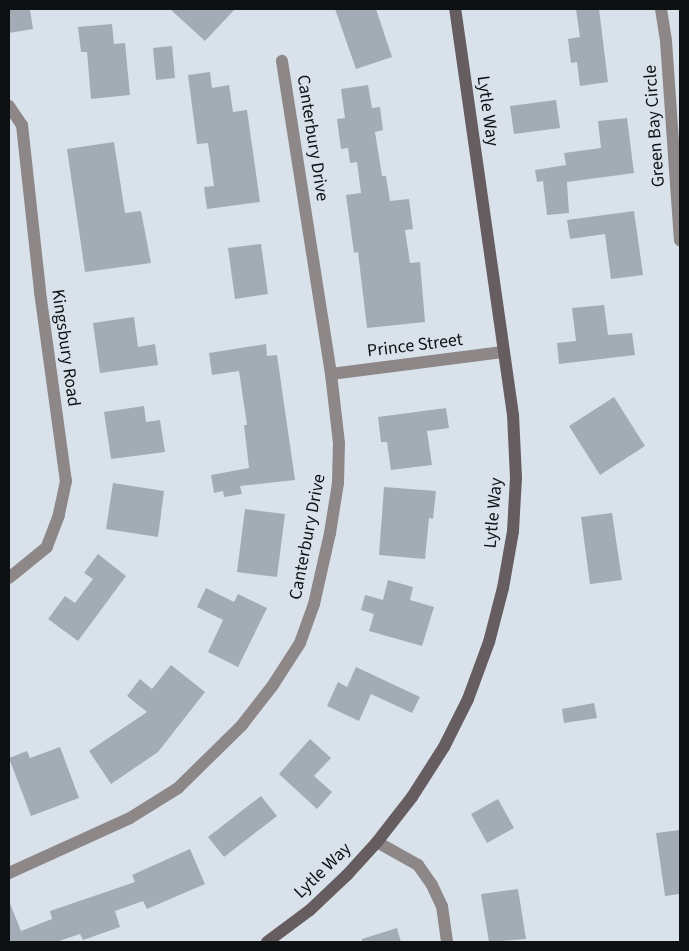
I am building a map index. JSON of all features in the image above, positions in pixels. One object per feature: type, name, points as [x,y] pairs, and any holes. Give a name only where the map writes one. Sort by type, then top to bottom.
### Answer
[{"type":"street","name":"Lytle Way","points":[[267,942],[310,910],[347,876],[378,842],[412,797],[444,747],[471,691],[489,642],[499,604],[513,531],[516,478],[513,415],[455,9]]},
{"type":"street","name":"Green Bay Circle","points":[[661,9],[666,40],[680,241]]},
{"type":"street","name":"Canterbury Drive","points":[[9,872],[130,818],[178,788],[242,725],[273,685],[296,650],[314,604],[330,534],[338,483],[339,443],[331,374],[282,61]]},
{"type":"street","name":"Kingsbury Road","points":[[9,106],[22,125],[40,292],[66,481],[59,514],[46,547],[9,578]]},
{"type":"street","name":"Prince Street","points":[[331,374],[503,352]]},
{"type":"street","points":[[378,842],[418,865],[432,884],[442,906],[448,942]]},
{"type":"building","points":[[9,9],[30,9],[33,29],[9,33]]},
{"type":"building","points":[[170,9],[235,9],[205,41]]},
{"type":"building","points":[[335,9],[376,9],[392,57],[356,69]]},
{"type":"building","points":[[576,9],[599,9],[608,82],[580,86],[577,62],[571,63],[568,39],[580,37]]},
{"type":"building","points":[[112,24],[114,44],[125,43],[130,95],[91,99],[87,52],[81,52],[78,27]]},
{"type":"building","points":[[172,46],[175,78],[156,80],[153,48]]},
{"type":"building","points":[[210,72],[212,88],[229,85],[233,112],[247,110],[260,202],[207,209],[204,187],[214,186],[208,143],[197,144],[188,75]]},
{"type":"building","points":[[368,85],[372,108],[380,107],[383,130],[375,132],[382,176],[386,176],[390,201],[409,199],[413,229],[405,230],[410,263],[420,262],[425,322],[367,328],[358,252],[354,253],[346,195],[361,193],[357,162],[350,163],[348,148],[341,149],[337,119],[345,118],[341,89]]},
{"type":"building","points":[[556,100],[560,128],[514,134],[510,106]]},
{"type":"building","points":[[627,118],[634,173],[567,182],[569,213],[547,215],[543,181],[537,182],[535,170],[566,165],[564,153],[601,148],[598,121]]},
{"type":"building","points":[[114,142],[125,213],[141,211],[151,263],[85,272],[67,149]]},
{"type":"building","points":[[634,211],[643,275],[611,279],[605,234],[570,239],[567,220]]},
{"type":"building","points":[[261,244],[268,294],[235,299],[228,248]]},
{"type":"building","points":[[604,305],[608,335],[632,333],[635,355],[559,364],[557,343],[576,341],[572,308]]},
{"type":"building","points":[[134,317],[138,347],[155,344],[158,365],[100,373],[93,323]]},
{"type":"building","points":[[266,344],[267,356],[277,355],[295,480],[240,486],[242,494],[224,497],[223,491],[214,493],[211,475],[249,468],[244,425],[247,425],[239,371],[212,375],[209,353]]},
{"type":"building","points":[[614,397],[645,446],[600,475],[569,426]]},
{"type":"building","points":[[144,406],[146,422],[160,420],[165,452],[111,459],[104,412]]},
{"type":"building","points":[[446,408],[449,428],[427,431],[432,465],[391,470],[387,442],[381,442],[378,417]]},
{"type":"building","points":[[113,483],[164,491],[158,537],[106,529]]},
{"type":"building","points":[[384,487],[436,491],[433,519],[429,518],[425,559],[379,555]]},
{"type":"building","points":[[245,509],[285,514],[277,577],[237,572]]},
{"type":"building","points":[[612,513],[622,580],[590,584],[581,517]]},
{"type":"building","points":[[98,554],[126,576],[78,641],[48,619],[65,596],[75,603],[93,579],[84,573]]},
{"type":"building","points":[[388,580],[413,587],[410,600],[434,607],[422,646],[369,631],[374,614],[361,610],[365,595],[383,600]]},
{"type":"building","points":[[206,588],[234,602],[238,594],[267,608],[238,667],[208,652],[223,620],[197,607]]},
{"type":"building","points":[[171,665],[205,692],[158,752],[111,784],[89,751],[147,712],[127,696],[140,679],[152,689]]},
{"type":"building","points":[[356,667],[420,697],[412,713],[371,694],[359,721],[327,706],[338,682],[347,687]]},
{"type":"building","points":[[594,703],[597,718],[564,723],[562,709]]},
{"type":"building","points":[[310,739],[331,758],[314,776],[332,792],[317,809],[279,774]]},
{"type":"building","points":[[60,747],[79,798],[31,816],[9,758],[27,751],[30,758]]},
{"type":"building","points":[[261,796],[277,816],[224,857],[208,837]]},
{"type":"building","points":[[498,799],[514,828],[487,843],[471,814]]},
{"type":"building","points":[[680,830],[680,894],[665,896],[656,833]]},
{"type":"building","points":[[190,849],[205,884],[147,909],[143,901],[115,911],[120,927],[83,940],[80,934],[56,942],[9,942],[9,901],[21,931],[52,919],[50,911],[135,882],[132,875]]},
{"type":"building","points":[[518,889],[526,939],[489,942],[481,894]]},
{"type":"building","points":[[397,928],[401,942],[362,942],[362,939]]}]
